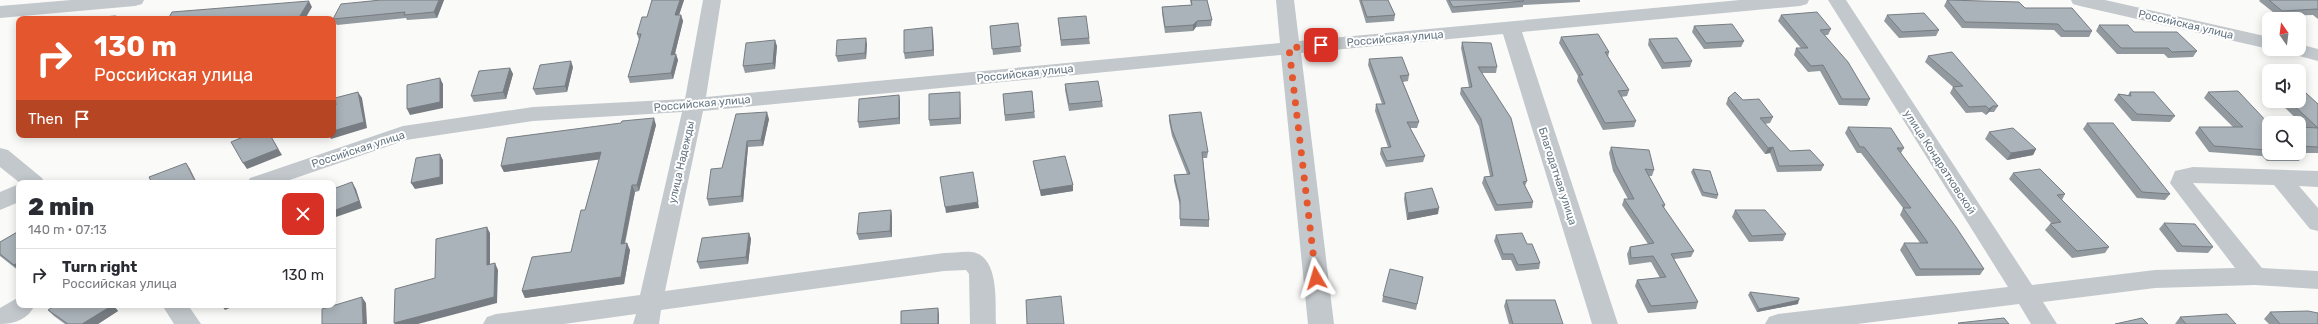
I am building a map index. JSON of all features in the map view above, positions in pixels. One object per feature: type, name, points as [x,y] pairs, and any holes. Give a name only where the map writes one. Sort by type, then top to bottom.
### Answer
[{"type":"street","points":[[7,11],[135,0]]},
{"type":"street","name":"улица Надежды","points":[[648,313],[694,105],[712,0]]},
{"type":"street","points":[[1285,0],[1289,48],[1321,324]]},
{"type":"street","name":"Российская улица","points":[[267,180],[403,133],[533,114],[694,105],[1800,0]]},
{"type":"street","name":"улица Кондратковской","points":[[1837,0],[2044,324]]},
{"type":"street","name":"Российская улица","points":[[2080,0],[2262,41]]},
{"type":"street","name":"Благодатная улица","points":[[1511,27],[1605,324]]},
{"type":"street","points":[[2306,52],[2318,54]]},
{"type":"street","points":[[0,155],[30,180]]},
{"type":"street","points":[[2255,276],[2181,182],[2183,176],[2193,174],[2318,179]]},
{"type":"street","points":[[2280,178],[2318,223]]},
{"type":"street","points":[[0,202],[16,194]]},
{"type":"street","points":[[496,324],[648,313],[944,262],[972,261],[981,272],[983,324]]},
{"type":"street","points":[[1778,324],[2024,293],[2155,279],[2255,276],[2318,280]]},
{"type":"street","points":[[0,321],[19,308]]},
{"type":"street","points":[[176,308],[188,324]]},
{"type":"building","points":[[381,0],[439,0],[434,12],[404,15],[405,12],[336,19],[336,16],[335,16],[341,4]]},
{"type":"building","points":[[652,0],[680,0],[675,15],[681,15],[671,55],[676,54],[671,73],[628,77],[641,34],[637,34],[642,17],[647,17]]},
{"type":"building","points":[[1191,0],[1207,0],[1212,20],[1197,21],[1193,25],[1165,27],[1162,7],[1192,5]]},
{"type":"building","points":[[1361,0],[1388,0],[1395,15],[1367,17]]},
{"type":"building","points":[[1449,0],[1523,0],[1524,1],[1453,7]]},
{"type":"building","points":[[1947,0],[2019,2],[2025,8],[2072,8],[2092,31],[2064,31],[2058,24],[1965,22]]},
{"type":"building","points":[[2269,0],[2318,0],[2318,10],[2282,11]]},
{"type":"building","points":[[309,1],[300,16],[170,16],[172,12]]},
{"type":"building","points":[[1817,12],[1831,29],[1820,30],[1848,62],[1870,99],[1842,99],[1823,65],[1811,66],[1796,48],[1808,48],[1781,15]]},
{"type":"building","points":[[1924,13],[1939,30],[1902,32],[1887,15]]},
{"type":"building","points":[[1086,16],[1089,38],[1061,40],[1058,18]]},
{"type":"building","points":[[1018,23],[1021,46],[992,49],[990,26]]},
{"type":"building","points":[[1732,24],[1744,41],[1706,43],[1694,26]]},
{"type":"building","points":[[2099,25],[2128,25],[2134,32],[2177,32],[2197,51],[2172,52],[2168,48],[2121,48]]},
{"type":"building","points":[[932,27],[933,50],[904,53],[904,30]]},
{"type":"building","points":[[1598,34],[1609,52],[1605,52],[1629,90],[1618,91],[1636,121],[1605,123],[1579,75],[1583,75],[1561,37]]},
{"type":"building","points":[[866,38],[865,53],[836,56],[837,40]]},
{"type":"building","points":[[1677,38],[1692,61],[1664,63],[1649,39]]},
{"type":"building","points":[[775,40],[773,63],[743,66],[746,43]]},
{"type":"building","points":[[1462,42],[1491,43],[1497,67],[1478,67],[1511,118],[1527,181],[1523,182],[1533,202],[1497,205],[1484,177],[1493,176],[1481,119],[1461,88],[1472,87]]},
{"type":"building","points":[[1952,52],[1998,106],[1993,106],[1989,109],[1986,106],[1969,107],[1953,87],[1963,86],[1928,56]]},
{"type":"building","points":[[1402,57],[1409,75],[1400,76],[1419,122],[1407,122],[1425,156],[1387,161],[1381,148],[1391,147],[1376,104],[1385,104],[1369,59]]},
{"type":"building","points":[[571,61],[565,86],[533,89],[540,65]]},
{"type":"building","points":[[510,68],[503,92],[471,96],[479,71]]},
{"type":"building","points":[[440,78],[440,102],[407,109],[407,85]]},
{"type":"building","points":[[1098,81],[1102,101],[1069,104],[1065,84]]},
{"type":"building","points":[[1032,91],[1034,112],[1005,115],[1003,94]]},
{"type":"building","points":[[2238,91],[2262,117],[2262,150],[2214,146],[2199,127],[2243,127],[2208,92]]},
{"type":"building","points":[[358,92],[364,122],[336,130],[336,98]]},
{"type":"building","points":[[960,92],[960,118],[929,120],[929,94]]},
{"type":"building","points":[[1735,92],[1743,100],[1759,99],[1773,117],[1760,118],[1790,151],[1810,150],[1824,165],[1779,166],[1773,147],[1768,148],[1728,98]]},
{"type":"building","points":[[2130,92],[2154,92],[2175,116],[2137,114],[2118,94],[2131,96]]},
{"type":"building","points":[[2306,93],[2318,104],[2318,128],[2297,108],[2306,108]]},
{"type":"building","points":[[899,95],[899,118],[858,122],[859,99]]},
{"type":"building","points":[[767,112],[761,140],[747,141],[741,196],[707,199],[711,169],[722,168],[736,114]]},
{"type":"building","points":[[1201,112],[1208,152],[1202,152],[1209,220],[1180,219],[1180,200],[1174,175],[1190,174],[1172,130],[1169,115]]},
{"type":"building","points":[[654,118],[637,185],[632,185],[621,244],[627,243],[621,277],[522,291],[532,257],[571,252],[581,210],[585,210],[601,152],[501,166],[507,138],[621,123],[622,121]]},
{"type":"building","points":[[2087,123],[2113,123],[2170,194],[2142,192]]},
{"type":"building","points":[[1848,127],[1891,128],[1904,148],[1897,148],[1956,227],[1984,269],[1920,269],[1904,243],[1928,243],[1903,208],[1911,208],[1864,147],[1860,147]]},
{"type":"building","points":[[2306,127],[2318,128],[2318,147],[2306,146]]},
{"type":"building","points":[[2013,128],[2036,149],[2011,153],[1989,132]]},
{"type":"building","points":[[241,138],[272,138],[278,149],[243,163],[231,142]]},
{"type":"building","points":[[1611,147],[1649,150],[1654,170],[1645,169],[1665,205],[1662,205],[1694,251],[1671,254],[1698,302],[1651,306],[1637,280],[1666,277],[1653,256],[1631,258],[1630,247],[1654,243],[1624,199],[1634,199],[1616,165]]},
{"type":"building","points":[[440,154],[440,177],[411,183],[416,158]]},
{"type":"building","points":[[1065,156],[1073,185],[1040,190],[1033,161]]},
{"type":"building","points":[[186,163],[194,180],[150,180],[149,177]]},
{"type":"building","points":[[1693,169],[1710,171],[1718,195],[1703,192]]},
{"type":"building","points":[[2040,169],[2065,194],[2057,195],[2109,247],[2077,251],[2050,224],[2061,222],[2013,173]]},
{"type":"building","points":[[973,172],[978,202],[945,207],[940,177]]},
{"type":"building","points":[[352,182],[359,201],[336,210],[336,188]]},
{"type":"building","points":[[1432,188],[1439,208],[1408,213],[1405,193]]},
{"type":"building","points":[[891,210],[890,231],[857,234],[859,213]]},
{"type":"building","points":[[1735,210],[1765,210],[1786,234],[1752,236]]},
{"type":"building","points":[[2164,223],[2195,224],[2213,247],[2182,246]]},
{"type":"building","points":[[487,227],[487,265],[495,263],[494,297],[394,323],[395,289],[435,278],[436,239]]},
{"type":"building","points":[[16,233],[16,264],[14,265],[0,254],[0,242]]},
{"type":"building","points":[[749,233],[746,257],[697,262],[702,238]]},
{"type":"building","points":[[1522,233],[1527,244],[1532,244],[1540,263],[1518,265],[1513,254],[1503,254],[1496,235]]},
{"type":"building","points":[[1390,269],[1423,277],[1417,304],[1383,296]]},
{"type":"building","points":[[1750,292],[1799,298],[1799,300],[1759,309]]},
{"type":"building","points":[[1061,296],[1064,324],[1027,324],[1026,300]]},
{"type":"building","points":[[362,297],[363,324],[322,324],[322,309],[336,308],[336,305]]},
{"type":"building","points":[[1506,300],[1555,300],[1563,324],[1513,324]]},
{"type":"building","points":[[51,308],[108,308],[82,324],[68,324],[48,310]]},
{"type":"building","points":[[938,308],[938,324],[901,324],[901,311]]},
{"type":"building","points":[[2308,311],[2318,313],[2318,324],[2280,324],[2270,312]]},
{"type":"building","points":[[2227,314],[2236,324],[2186,324],[2180,317]]},
{"type":"building","points":[[2004,318],[2009,324],[1958,323]]},
{"type":"building","points":[[2142,318],[2148,324],[2115,324]]},
{"type":"route","points":[[1316,278],[1289,48],[1321,45]]}]
